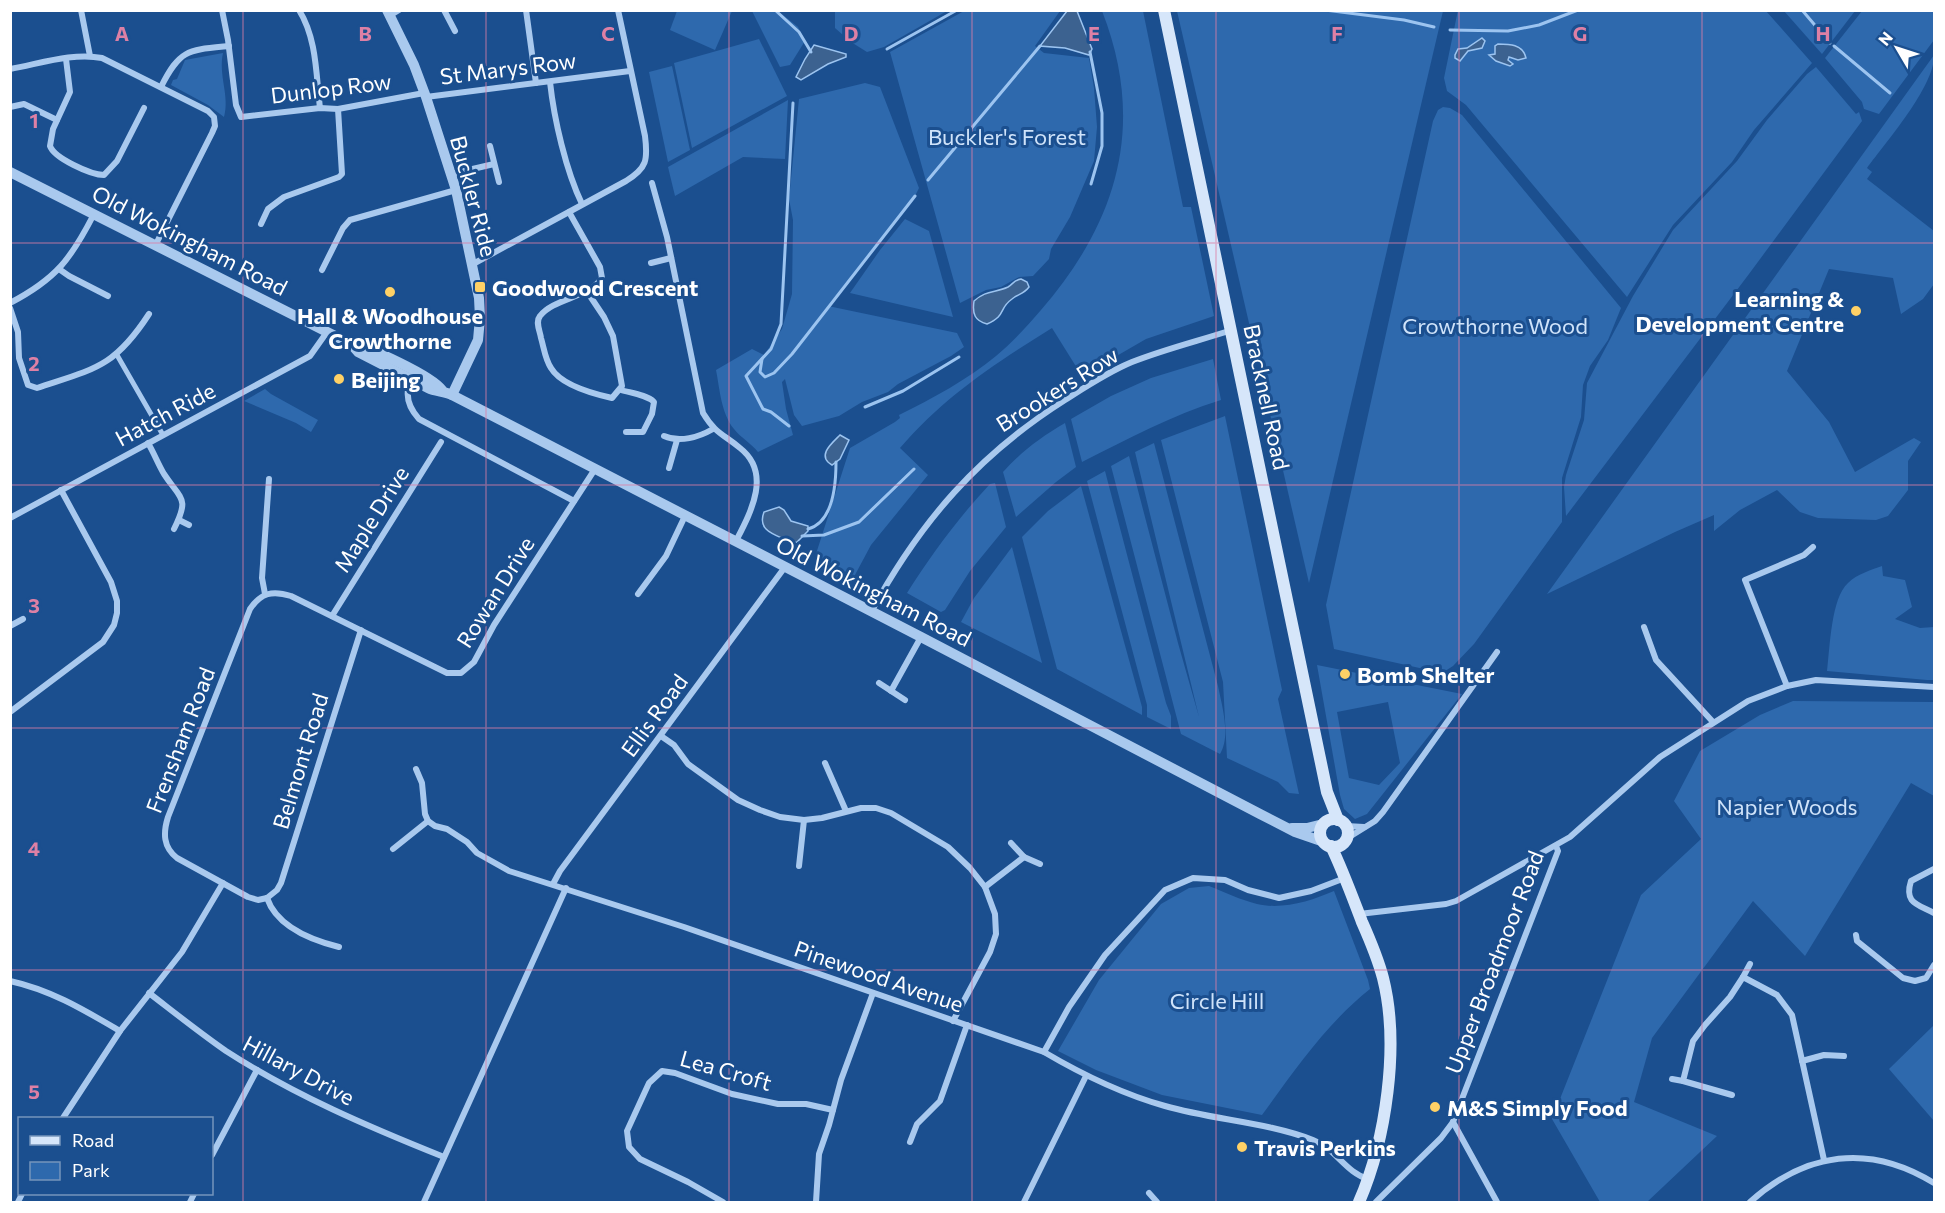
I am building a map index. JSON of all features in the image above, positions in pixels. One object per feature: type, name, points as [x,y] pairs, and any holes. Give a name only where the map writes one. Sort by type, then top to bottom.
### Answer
[{"type":"main road","name":"Bracknell Road","points":[[1164,10],[1232,330],[1334,833],[1345,876],[1383,976],[1389,1040],[1388,1078],[1382,1130],[1359,1203]]},
{"type":"street","points":[[81,10],[90,56]]},
{"type":"street","points":[[158,86],[173,64],[186,53],[229,46],[222,10]]},
{"type":"street","points":[[299,10],[312,36],[320,108]]},
{"type":"street","points":[[444,10],[454,31]]},
{"type":"street","points":[[526,10],[536,83]]},
{"type":"street","points":[[473,264],[632,178],[642,169],[646,161],[645,136],[618,10]]},
{"type":"street","name":"Buckler Ride","points":[[392,12],[426,94],[456,190],[479,298],[479,332],[474,349],[447,393]]},
{"type":"street","name":"Dunlop Row","points":[[229,46],[236,105],[241,117],[320,108],[338,109],[426,94]]},
{"type":"street","points":[[10,69],[90,56],[107,60],[207,111],[214,117],[212,133],[156,244]]},
{"type":"street","points":[[66,59],[70,92],[51,138],[52,152],[91,172],[104,175],[117,161],[144,108]]},
{"type":"street","name":"St Marys Row","points":[[426,94],[550,82],[630,71]]},
{"type":"street","points":[[550,82],[552,106],[575,189],[582,204]]},
{"type":"street","points":[[10,107],[24,104],[57,120]]},
{"type":"street","points":[[261,224],[268,209],[284,197],[342,174],[338,109]]},
{"type":"street","points":[[489,146],[499,182]]},
{"type":"street","points":[[451,174],[494,164]]},
{"type":"street","name":"Old Wokingham Road","points":[[10,172],[351,344],[361,345],[413,375],[437,383],[447,393],[596,468],[1288,828],[1303,835],[1334,833]]},
{"type":"street","points":[[652,183],[667,237],[700,402],[713,429],[748,456],[757,476],[757,494],[736,541]]},
{"type":"street","points":[[322,270],[342,228],[350,220],[456,190]]},
{"type":"street","points":[[569,212],[602,274],[601,281],[548,309],[538,319],[546,359],[557,376],[594,394],[612,398],[621,390],[622,382],[613,336],[604,316],[586,290]]},
{"type":"street","points":[[10,303],[27,294],[59,269],[69,258],[94,214]]},
{"type":"street","points":[[651,263],[671,258]]},
{"type":"street","points":[[59,269],[108,296]]},
{"type":"street","points":[[10,308],[18,332],[20,358],[28,385],[37,388],[88,371],[117,355],[135,335],[149,314]]},
{"type":"street","name":"Brookers Row","points":[[871,612],[908,550],[928,523],[971,474],[1010,437],[1032,420],[1106,375],[1178,345],[1232,330]]},
{"type":"street","name":"Hatch Ride","points":[[10,518],[310,356],[327,332]]},
{"type":"street","points":[[117,355],[164,435]]},
{"type":"street","points":[[413,375],[407,392],[411,411],[418,419],[574,501]]},
{"type":"street","points":[[621,390],[637,396],[650,397],[654,402],[652,414],[644,432],[626,432]]},
{"type":"street","points":[[664,435],[677,440],[713,429]]},
{"type":"street","points":[[669,468],[677,440]]},
{"type":"street","name":"Maple Drive","points":[[332,616],[441,442]]},
{"type":"street","points":[[148,443],[164,473],[182,498],[183,507],[174,529]]},
{"type":"street","name":"Rowan Drive","points":[[265,594],[282,593],[291,596],[447,672],[461,673],[474,662],[483,642],[596,468]]},
{"type":"street","points":[[265,594],[262,579],[269,479]]},
{"type":"street","points":[[10,712],[104,642],[114,626],[117,613],[117,601],[111,582],[61,490]]},
{"type":"street","points":[[638,594],[666,556],[685,516]]},
{"type":"street","points":[[179,520],[189,525]]},
{"type":"street","points":[[1787,686],[1745,580],[1804,555],[1813,547]]},
{"type":"street","name":"Ellis Road","points":[[553,884],[560,871],[784,567]]},
{"type":"street","name":"Frensham Road","points":[[265,594],[255,601],[250,609],[168,817],[164,833],[165,842],[171,854],[248,897],[258,900],[267,898]]},
{"type":"street","points":[[10,626],[23,619]]},
{"type":"street","points":[[1644,627],[1656,660],[1713,722]]},
{"type":"street","name":"Belmont Road","points":[[267,898],[281,883],[361,630]]},
{"type":"street","points":[[891,691],[921,637]]},
{"type":"street","points":[[1288,828],[1308,828],[1334,833],[1365,827],[1375,822],[1497,652]]},
{"type":"street","name":"Upper Broadmoor Road","points":[[1376,1203],[1453,1122],[1558,851],[1556,846],[1570,837],[1660,757],[1748,701],[1787,686],[1816,680],[1935,687]]},
{"type":"street","points":[[879,683],[905,700]]},
{"type":"street","points":[[661,736],[674,745],[688,764],[738,800],[760,810],[780,817],[804,820],[822,818],[846,811],[876,808],[891,813],[948,847],[970,868],[985,887],[995,914],[996,934],[990,952],[953,1022]]},
{"type":"street","points":[[825,763],[846,811]]},
{"type":"street","points":[[393,849],[428,821],[425,814],[422,783],[416,769]]},
{"type":"street","points":[[800,866],[804,820]]},
{"type":"street","name":"Pinewood Avenue","points":[[428,821],[435,826],[447,829],[477,853],[509,871],[566,888],[967,1025],[1044,1053],[1122,1092],[1164,1106],[1309,1138],[1331,1150],[1357,1174],[1368,1179]]},
{"type":"street","points":[[1334,833],[1365,827]]},
{"type":"street","points":[[1011,843],[1024,857],[1040,864]]},
{"type":"street","points":[[1359,914],[1446,904],[1556,846]]},
{"type":"street","points":[[985,887],[1024,857]]},
{"type":"street","points":[[1935,869],[1911,881],[1908,896],[1914,903],[1935,913]]},
{"type":"street","points":[[1044,1053],[1069,1007],[1105,955],[1164,890],[1193,878],[1225,879],[1248,890],[1279,898],[1311,891],[1345,876]]},
{"type":"street","points":[[64,1117],[120,1031],[182,952],[223,883]]},
{"type":"street","points":[[424,1203],[566,888]]},
{"type":"street","points":[[267,898],[277,917],[316,941],[339,947]]},
{"type":"street","points":[[1856,935],[1857,941],[1904,978],[1915,981],[1926,978],[1935,964]]},
{"type":"street","points":[[1683,1081],[1693,1041],[1730,997],[1750,964]]},
{"type":"street","points":[[1743,977],[1782,999],[1792,1015],[1824,1160]]},
{"type":"street","points":[[10,981],[37,987],[60,997],[120,1031]]},
{"type":"street","name":"Hillary Drive","points":[[149,993],[208,1038],[257,1070],[362,1123],[444,1157]]},
{"type":"street","points":[[816,1203],[819,1154],[841,1080],[873,993]]},
{"type":"street","points":[[910,1142],[917,1124],[940,1101],[967,1025]]},
{"type":"street","points":[[1802,1061],[1824,1055],[1844,1056]]},
{"type":"street","points":[[213,1153],[257,1070]]},
{"type":"street","name":"Lea Croft","points":[[723,1203],[688,1182],[640,1159],[629,1147],[627,1131],[649,1083],[662,1071],[675,1073],[732,1095],[778,1104],[806,1104],[833,1110]]},
{"type":"street","points":[[1024,1203],[1086,1076]]},
{"type":"street","points":[[1672,1079],[1732,1095]]},
{"type":"street","points":[[1453,1122],[1497,1203]]},
{"type":"street","points":[[1750,1203],[1763,1191],[1794,1170],[1824,1160],[1852,1157],[1884,1162],[1915,1172],[1935,1183]]},
{"type":"street","points":[[1149,1193],[1157,1203]]},
{"type":"green space","points":[[835,10],[947,11],[884,47],[867,52],[835,28]]},
{"type":"green space","name":"Crowthorne Wood","points":[[1458,10],[1766,11],[1812,63],[1754,130],[1732,162],[1673,225],[1627,297],[1466,105],[1447,91],[1444,78]],"holes":[[[1498,44],[1517,46],[1508,59],[1510,66],[1496,61],[1490,54],[1495,54],[1495,46]]]},
{"type":"green space","points":[[677,11],[732,11],[715,50],[670,30]]},
{"type":"green space","points":[[752,11],[778,11],[798,27],[805,41],[790,65],[780,67]]},
{"type":"green space","name":"Buckler's Forest","points":[[964,11],[1060,11],[1035,46],[1044,53],[1089,58],[1097,127],[1094,161],[1070,217],[1051,249],[1049,259],[1033,276],[1019,277],[1001,287],[986,290],[960,303],[890,52]]},
{"type":"green space","name":"Buckler's Forest","points":[[1102,11],[1143,11],[1183,207],[1191,207],[1214,316],[1146,339],[1082,376],[1052,328],[971,382],[935,412],[900,448],[928,475],[871,545],[848,588],[815,557],[850,448],[895,422],[900,418],[899,415],[962,381],[1008,345],[1041,310],[1068,276],[1090,241],[1106,205],[1117,169],[1123,131],[1122,92],[1115,52]]},
{"type":"green space","name":"Crowthorne Wood","points":[[1177,11],[1443,11],[1309,583]]},
{"type":"green space","points":[[1784,11],[1855,11],[1822,54]]},
{"type":"green space","points":[[1862,11],[1934,11],[1934,40],[1879,114],[1864,109],[1862,102],[1825,58]]},
{"type":"green space","points":[[759,39],[787,96],[692,148],[674,63]]},
{"type":"green space","points":[[223,53],[222,69],[226,101],[224,117],[208,105],[171,85],[173,80],[177,79],[185,60]]},
{"type":"green space","points":[[1934,55],[1927,82],[1908,113],[1867,168],[1872,172],[1867,179],[1934,231],[1934,284],[1923,299],[1901,314],[1893,278],[1829,269],[1787,371],[1829,422],[1855,472],[1914,438],[1921,442],[1908,461],[1908,490],[1888,516],[1876,520],[1818,518],[1800,512],[1777,490],[1740,510],[1714,531],[1714,515],[1547,594]]},
{"type":"green space","points":[[672,66],[690,150],[668,162],[649,72]]},
{"type":"green space","name":"Crowthorne Wood","points":[[1816,67],[1856,114],[1859,112],[1862,121],[1566,516],[1564,487],[1584,420],[1587,383],[1633,296],[1673,230],[1737,161],[1767,120],[1807,74]]},
{"type":"green space","points":[[865,83],[880,87],[919,188],[828,306],[957,333],[964,347],[888,392],[862,402],[839,416],[802,426],[794,415],[785,379],[782,382],[793,435],[758,452],[737,432],[726,416],[716,370],[752,349],[764,355],[782,329],[792,294],[793,220],[789,199],[799,99]]},
{"type":"green space","points":[[788,100],[785,159],[743,157],[675,196],[668,167]]},
{"type":"green space","name":"Crowthorne Wood","points":[[1443,107],[1462,115],[1621,308],[1608,340],[1590,366],[1583,385],[1581,417],[1562,478],[1562,522],[1474,644],[1453,666],[1442,673],[1334,649],[1326,605],[1433,121],[1438,110]]},
{"type":"green space","points":[[905,219],[929,231],[953,317],[850,293]]},
{"type":"green space","points":[[1213,359],[1221,400],[1168,420],[1082,462],[1071,419],[1111,396],[1151,378]]},
{"type":"green space","points":[[265,389],[318,420],[311,432],[296,423],[244,401]]},
{"type":"green space","points":[[1225,416],[1282,690],[1278,699],[1299,794],[1289,793],[1278,782],[1227,758],[1223,682],[1161,440]]},
{"type":"green space","points":[[1065,423],[1076,467],[1016,517],[1003,472],[1032,445]]},
{"type":"green space","points":[[1154,443],[1222,703],[1225,739],[1220,754],[1181,734],[1111,466],[1129,456],[1199,717],[1135,452]]},
{"type":"green space","points":[[1105,471],[1171,716],[1171,729],[1147,717],[1147,705],[1087,481]]},
{"type":"green space","points":[[995,483],[1006,527],[970,571],[945,610],[941,612],[907,593],[956,523],[990,484]]},
{"type":"green space","points":[[1081,486],[1142,707],[1142,715],[1057,669],[1022,537],[1048,511]]},
{"type":"green space","points":[[1012,547],[1042,663],[961,622],[974,598]]},
{"type":"green space","points":[[1882,566],[1883,576],[1905,580],[1912,607],[1895,619],[1920,628],[1934,627],[1934,680],[1827,671],[1832,624],[1842,590],[1856,577]]},
{"type":"green space","points":[[1317,665],[1462,694],[1367,814],[1355,819],[1344,809]],"holes":[[[1388,702],[1400,763],[1379,785],[1349,778],[1337,712]]]},
{"type":"green space","name":"Napier Woods","points":[[1793,701],[1934,702],[1934,796],[1911,783],[1805,956],[1753,901],[1652,1038],[1634,1102],[1717,1136],[1647,1202],[1600,1202],[1552,1119],[1641,895],[1701,839],[1674,801],[1700,751],[1760,715]]},
{"type":"green space","name":"Circle Hill","points":[[1209,886],[1267,906],[1296,903],[1334,891],[1368,980],[1370,989],[1325,1032],[1262,1115],[1162,1095],[1096,1070],[1058,1051],[1099,980],[1161,904],[1189,888]]},
{"type":"green space","points":[[1934,1025],[1934,1121],[1889,1069]]},
{"type":"shaded area","points":[[1067,11],[1077,11],[1092,49],[1089,55],[1065,48],[1040,46]]},
{"type":"shaded area","points":[[1482,38],[1485,41],[1482,48],[1468,51],[1460,61],[1455,58],[1458,49],[1467,48]]},
{"type":"shaded area","points":[[1498,44],[1519,47],[1526,58],[1518,60],[1509,57],[1508,60],[1513,64],[1510,66],[1496,61],[1489,55],[1495,54],[1495,46]]},
{"type":"shaded area","points":[[814,45],[846,54],[846,57],[828,64],[801,80],[796,77]]},
{"type":"shaded area","points":[[1021,279],[1027,282],[1029,287],[1014,297],[997,318],[987,324],[977,319],[974,313],[974,301]]},
{"type":"shaded area","points":[[840,435],[849,440],[840,459],[832,465],[825,458],[825,454]]},
{"type":"shaded area","points":[[779,507],[784,510],[791,521],[808,526],[808,531],[797,542],[792,543],[775,535],[763,525],[764,512]]},
{"type":"waterway","points":[[775,10],[799,32],[811,52]]},
{"type":"waterway","points":[[887,49],[957,10]]},
{"type":"waterway","points":[[1325,10],[1404,20],[1434,27]]},
{"type":"waterway","points":[[1450,30],[1508,31],[1539,25],[1578,10]]},
{"type":"waterway","points":[[1802,10],[1830,43]]},
{"type":"waterway","points":[[928,180],[1040,46]]},
{"type":"waterway","points":[[1834,46],[1890,93]]},
{"type":"waterway","points":[[1090,52],[1102,113],[1102,146],[1091,184]]},
{"type":"waterway","points":[[789,426],[771,412],[763,409],[746,376],[771,349],[781,324],[793,103]]},
{"type":"waterway","points":[[762,359],[760,372],[765,377],[774,373],[792,354],[915,196]]},
{"type":"waterway","points":[[865,407],[903,391],[959,357]]},
{"type":"waterway","points":[[808,529],[817,525],[828,511],[834,491],[836,462]]},
{"type":"waterway","points":[[802,536],[824,535],[859,522],[914,469]]},
{"type":"place","name":"Goodwood Crescent","points":[[480,287]]},
{"type":"place","name":"Hall & Woodhouse Crowthorne","points":[[390,292]]},
{"type":"place","name":"Learning & Development Centre","points":[[1856,311]]},
{"type":"place","name":"Beijing","points":[[339,379]]},
{"type":"place","name":"Bomb Shelter","points":[[1345,674]]},
{"type":"place","name":"M&S Simply Food","points":[[1435,1107]]},
{"type":"place","name":"Travis Perkins","points":[[1242,1147]]}]
